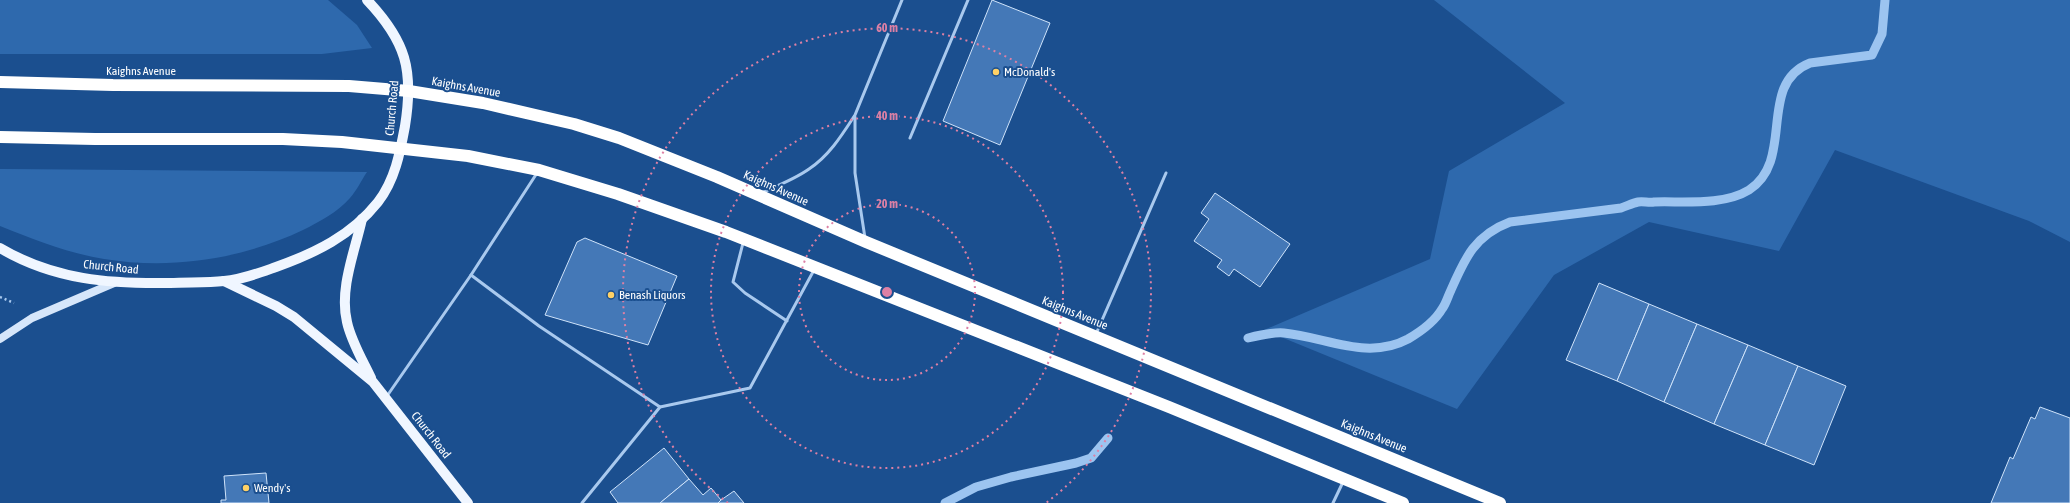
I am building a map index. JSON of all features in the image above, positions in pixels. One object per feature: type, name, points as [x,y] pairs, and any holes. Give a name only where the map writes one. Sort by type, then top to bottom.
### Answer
[{"type":"highway","name":"Kaighns Avenue","points":[[0,82],[113,85],[350,86],[409,91],[514,110],[574,124],[619,138],[1095,337],[1500,503]]},
{"type":"highway","points":[[0,136],[64,139],[283,139],[342,142],[468,156],[539,170],[618,194],[744,239],[1169,407],[1403,503]]},
{"type":"main road","name":"Church Road","points":[[0,248],[43,268],[89,280],[114,283],[224,281],[263,272],[303,257],[335,241],[362,219],[386,190],[397,164],[401,148],[409,91],[408,76],[401,47],[393,31],[367,0]]},
{"type":"main road","name":"Church Road","points":[[362,219],[347,284],[345,309],[347,323],[373,382]]},
{"type":"main road","name":"Church Road","points":[[224,281],[276,306],[294,317],[373,382],[468,503]]},
{"type":"street","points":[[0,339],[32,318],[114,283]]},
{"type":"lane","points":[[756,195],[809,169],[832,149],[855,115],[902,0]]},
{"type":"lane","points":[[910,138],[968,0]]},
{"type":"lane","points":[[855,115],[855,173],[866,242]]},
{"type":"lane","points":[[386,398],[471,274],[539,170]]},
{"type":"lane","points":[[1095,337],[1166,173]]},
{"type":"lane","points":[[744,239],[733,282],[745,293],[787,321]]},
{"type":"lane","points":[[582,503],[660,407],[750,388],[815,267]]},
{"type":"lane","points":[[471,274],[539,326],[660,407]]},
{"type":"lane","points":[[1333,503],[1345,479]]},
{"type":"path","points":[[0,297],[14,303]]},
{"type":"shaded area","points":[[0,0],[328,0],[357,25],[372,48],[322,54],[0,54]]},
{"type":"shaded area","points":[[1434,0],[2070,0],[2070,242],[2029,221],[1835,150],[1779,251],[1649,222],[1554,275],[1457,409],[1264,330],[1430,259],[1449,171],[1565,103]]},
{"type":"shaded area","points":[[0,169],[367,172],[357,189],[340,208],[315,224],[280,240],[231,255],[206,260],[155,263],[104,259],[77,253],[52,246],[0,226]]},
{"type":"building","name":"McDonald's","points":[[992,0],[1050,23],[1000,145],[943,121]]},
{"type":"building","points":[[1215,193],[1290,244],[1260,287],[1234,269],[1229,276],[1217,267],[1222,260],[1194,241],[1209,219],[1201,213]]},
{"type":"building","name":"Benash Liquors","points":[[585,238],[677,276],[648,345],[545,315],[577,242]]},
{"type":"building","points":[[1599,283],[1649,304],[1617,381],[1566,360]]},
{"type":"building","points":[[1649,304],[1697,324],[1664,402],[1617,381]]},
{"type":"building","points":[[1697,324],[1748,345],[1714,424],[1664,402]]},
{"type":"building","points":[[1748,345],[1798,366],[1765,445],[1714,424]]},
{"type":"building","points":[[1798,366],[1846,386],[1814,465],[1765,445]]},
{"type":"building","points":[[2040,407],[2070,418],[2070,503],[1991,503],[2010,457],[2013,459],[2031,417],[2035,419]]},
{"type":"building","points":[[664,448],[689,479],[660,503],[618,503],[610,492]]},
{"type":"building","name":"Wendy's","points":[[266,473],[269,503],[221,503],[221,500],[226,500],[224,476]]},
{"type":"building","points":[[689,479],[703,495],[711,488],[721,500],[718,503],[660,503]]},
{"type":"building","points":[[734,491],[744,503],[718,503],[721,500]]},
{"type":"waterway","points":[[1248,338],[1270,333],[1284,333],[1362,348],[1377,348],[1393,345],[1413,336],[1435,318],[1445,305],[1461,268],[1473,249],[1480,241],[1498,227],[1510,222],[1621,208],[1640,202],[1715,201],[1739,195],[1749,190],[1763,177],[1771,160],[1775,142],[1779,105],[1784,87],[1794,73],[1810,63],[1872,55],[1882,34],[1885,0]]},
{"type":"waterway","points":[[945,503],[976,487],[1091,458],[1108,438]]},
{"type":"place","name":"McDonald's","points":[[996,72]]},
{"type":"place","name":"Benash Liquors","points":[[611,295]]},
{"type":"place","name":"Wendy's","points":[[246,488]]}]
